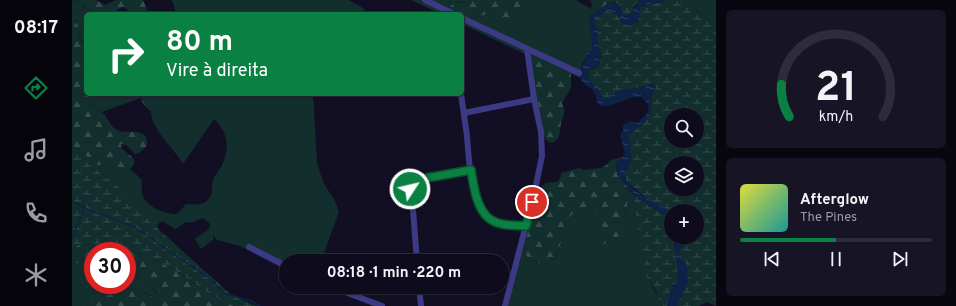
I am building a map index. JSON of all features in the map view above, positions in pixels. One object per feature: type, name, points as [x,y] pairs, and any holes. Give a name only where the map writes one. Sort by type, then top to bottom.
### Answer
[{"type":"street","points":[[425,0],[450,12]]},
{"type":"street","points":[[464,19],[579,73]]},
{"type":"street","points":[[505,306],[536,190],[542,156],[541,132],[534,99],[527,49]]},
{"type":"street","points":[[461,96],[473,187],[480,207],[489,219],[499,224],[526,226]]},
{"type":"street","points":[[464,114],[534,99]]},
{"type":"street","points":[[416,254],[411,184],[415,180],[471,170]]},
{"type":"street","points":[[249,247],[279,262]]},
{"type":"street","points":[[350,294],[382,306]]},
{"type":"street","points":[[420,294],[421,306]]},
{"type":"green space","points":[[76,0],[96,0],[105,5],[116,0],[143,0],[148,12],[126,12],[127,9],[123,7],[118,9],[116,12],[91,12]]},
{"type":"green space","points":[[171,0],[348,0],[363,8],[366,12],[176,12]]},
{"type":"green space","points":[[411,0],[471,0],[468,3],[457,1],[455,12],[437,12]]},
{"type":"green space","points":[[471,0],[529,0],[519,12],[514,15],[505,19],[494,21],[487,14],[472,19],[464,17],[464,12],[454,12],[450,7],[460,2],[468,3]]},
{"type":"green space","points":[[529,0],[576,0],[596,12],[591,15],[593,50],[588,55],[581,67],[582,79],[536,56],[529,56],[464,25],[464,17],[472,19],[487,14],[515,14],[526,5]]},
{"type":"green space","points":[[590,0],[615,0],[616,2],[607,4],[596,12],[591,9],[592,4]]},
{"type":"green space","points":[[615,0],[640,0],[635,5],[630,15],[627,16],[622,14],[620,6]]},
{"type":"green space","points":[[668,0],[689,0],[692,7],[716,27],[716,306],[707,302],[698,306],[674,306],[682,281],[681,266],[678,254],[680,248],[684,244],[704,244],[704,204],[664,204],[664,208],[651,202],[626,181],[625,174],[631,161],[628,135],[644,122],[649,114],[651,96],[655,86],[651,84],[644,87],[622,90],[618,91],[609,98],[604,98],[601,96],[598,89],[591,83],[587,73],[598,65],[601,58],[596,37],[599,31],[594,23],[595,18],[606,11],[609,11],[618,16],[622,23],[632,25],[638,21],[640,7]]},
{"type":"green space","points":[[689,0],[716,0],[716,27],[692,7]]},
{"type":"green space","points":[[72,1],[79,1],[84,7],[92,12],[84,12],[84,42],[80,37],[76,21],[72,17]]},
{"type":"green space","points":[[72,17],[79,29],[79,38],[84,43],[84,96],[115,96],[113,100],[109,102],[100,98],[87,98],[86,102],[104,114],[115,129],[121,131],[139,132],[145,136],[147,145],[139,153],[135,154],[126,145],[121,144],[124,151],[132,157],[134,164],[127,170],[117,172],[106,165],[97,165],[72,146]]},
{"type":"green space","points":[[529,56],[536,56],[571,73],[571,88],[562,103],[564,112],[559,135],[552,143],[547,141],[545,138],[537,110]]},
{"type":"green space","points":[[115,96],[140,96],[140,98],[102,112],[85,102],[87,98],[91,97],[105,99]]},
{"type":"green space","points":[[140,96],[164,96],[157,108],[151,112],[142,102]]},
{"type":"green space","points":[[164,96],[313,96],[317,162],[323,182],[335,201],[339,212],[324,254],[279,254],[279,266],[240,246],[217,240],[213,235],[213,240],[201,249],[195,239],[210,227],[208,222],[203,218],[191,223],[186,222],[175,229],[164,222],[160,222],[157,226],[158,230],[133,206],[118,186],[72,151],[72,146],[97,165],[106,165],[117,172],[130,169],[140,178],[142,183],[142,193],[147,202],[156,209],[166,213],[177,214],[186,204],[205,203],[211,196],[212,184],[226,154],[227,148],[223,130],[214,119],[183,164],[155,125],[151,112],[157,108]]},
{"type":"green space","points":[[72,151],[118,186],[133,206],[228,292],[257,306],[234,306],[213,296],[181,274],[147,255],[136,252],[136,242],[84,242],[84,244],[80,244],[72,249]]},
{"type":"green space","points":[[622,157],[616,164],[617,174],[630,191],[622,230],[615,242],[602,244],[602,224],[590,207],[577,210],[567,219],[565,232],[555,258],[546,263],[542,263],[530,259],[522,252],[539,191],[546,183],[558,181],[561,173],[579,168],[584,170],[601,168],[611,160]]},
{"type":"green space","points":[[630,191],[634,195],[636,219],[646,266],[645,271],[662,306],[503,306],[507,294],[509,294],[509,289],[522,252],[530,259],[542,263],[546,263],[555,258],[565,232],[566,219],[577,210],[590,207],[599,218],[604,230],[625,217]]},
{"type":"green space","points":[[634,195],[664,214],[664,244],[674,244],[680,279],[672,291],[670,306],[662,306],[654,287],[645,272],[636,219]]},
{"type":"green space","points":[[80,244],[84,244],[84,262],[72,264],[72,249]]},
{"type":"green space","points":[[136,252],[147,255],[181,274],[213,296],[234,306],[87,306],[91,294],[136,294],[136,291],[157,299],[155,290],[136,277]]},
{"type":"green space","points":[[84,262],[84,294],[91,294],[87,306],[72,306],[72,264]]},
{"type":"green space","points":[[136,277],[154,290],[158,299],[146,293],[136,290]]},
{"type":"water","points":[[640,0],[668,0],[640,7],[638,20],[630,26],[622,23],[618,16],[609,11],[606,11],[595,18],[594,23],[599,31],[596,37],[600,52],[600,60],[597,67],[587,73],[591,83],[598,88],[601,96],[604,98],[609,98],[618,91],[654,84],[654,91],[650,99],[650,116],[642,125],[628,135],[630,138],[631,161],[625,175],[630,186],[636,191],[664,207],[664,214],[638,198],[616,171],[616,164],[625,154],[620,135],[623,131],[623,125],[630,121],[637,123],[645,116],[649,110],[647,103],[642,97],[636,97],[607,106],[600,105],[597,102],[593,91],[584,84],[580,74],[586,54],[593,50],[589,22],[591,15],[607,4],[616,3],[619,4],[622,14],[629,15]]},
{"type":"water","points":[[674,244],[684,244],[678,253],[681,260],[686,263],[682,284],[674,306],[670,306],[669,298],[672,283],[676,283],[680,279]]},
{"type":"waterway","points":[[72,201],[89,210],[127,224],[144,233],[207,276],[224,293],[251,301],[260,306]]},
{"type":"waterway","points":[[72,238],[84,209]]},
{"type":"waterway","points":[[672,306],[683,281],[682,267]]},
{"type":"route","points":[[410,189],[412,182],[415,180],[471,170],[473,187],[480,207],[489,219],[499,224],[526,226],[532,202]]}]
